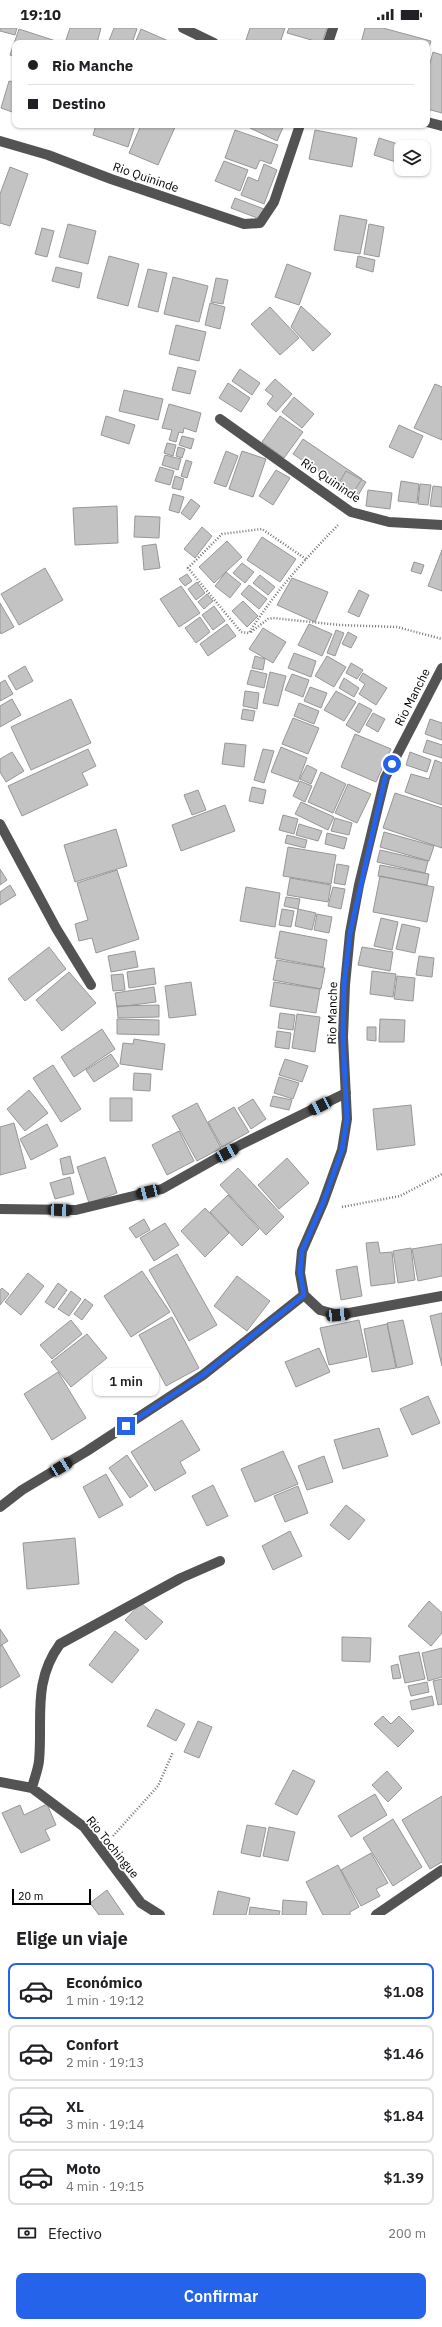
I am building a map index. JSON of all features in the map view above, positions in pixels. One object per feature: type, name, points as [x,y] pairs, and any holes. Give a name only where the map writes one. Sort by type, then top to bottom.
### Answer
[{"type":"street","points":[[183,28],[208,40]]},
{"type":"street","points":[[329,40],[333,28]]},
{"type":"street","points":[[430,123],[442,126]]},
{"type":"street","name":"Rio Quininde","points":[[0,141],[48,155],[111,179],[244,224],[260,222],[274,202],[299,128]]},
{"type":"street","name":"Rio Quininde","points":[[220,419],[351,512],[389,522],[442,525]]},
{"type":"street","name":"Rio Manche","points":[[304,1295],[300,1272],[302,1251],[342,1150],[347,1119],[343,1037],[344,985],[350,933],[359,885],[385,778],[442,668]]},
{"type":"street","points":[[0,824],[56,928],[91,985]]},
{"type":"street","points":[[0,1208],[76,1210],[162,1189],[240,1145],[346,1093]]},
{"type":"street","points":[[0,1507],[22,1490],[87,1451],[203,1375],[304,1295],[320,1310],[338,1315],[442,1296]]},
{"type":"street","points":[[32,1788],[39,1761],[38,1715],[43,1682],[52,1655],[60,1644],[181,1578],[220,1561]]},
{"type":"street","name":"Rio Tochingue","points":[[0,1782],[32,1788],[84,1827],[140,1903],[160,1915]]},
{"type":"street","points":[[376,1915],[442,1870]]},
{"type":"path","points":[[249,633],[268,603],[306,559],[351,512]]},
{"type":"path","points":[[306,559],[262,530],[222,534],[188,568],[241,632],[249,633],[268,619],[273,618],[340,625],[397,627],[442,639]]},
{"type":"path","points":[[318,1213],[400,1196],[442,1174]]},
{"type":"path","points":[[101,1849],[158,1786],[173,1752]]},
{"type":"building","points":[[0,28],[17,28],[15,35],[0,31]]},
{"type":"building","points":[[70,28],[101,28],[98,40],[66,40]]},
{"type":"building","points":[[114,28],[137,29],[133,40],[109,40]]},
{"type":"building","points":[[250,28],[285,28],[281,40],[246,40]]},
{"type":"building","points":[[289,28],[327,28],[323,40],[312,40],[287,33]]},
{"type":"building","points":[[365,28],[383,28],[427,40],[362,40]]},
{"type":"building","points":[[19,29],[53,40],[15,40]]},
{"type":"building","points":[[141,29],[166,40],[136,40]]},
{"type":"building","points":[[433,52],[442,55],[442,113],[430,110],[430,63]]},
{"type":"building","points":[[9,81],[12,82],[12,112],[1,108]]},
{"type":"building","points":[[95,128],[134,128],[128,147],[93,135]]},
{"type":"building","points":[[140,128],[175,128],[158,165],[129,153]]},
{"type":"building","points":[[250,128],[283,128],[277,141]]},
{"type":"building","points":[[235,130],[278,145],[271,164],[260,160],[256,169],[225,158]]},
{"type":"building","points":[[315,130],[357,138],[352,167],[309,159]]},
{"type":"building","points":[[379,138],[394,143],[394,161],[374,155]]},
{"type":"building","points":[[224,161],[248,170],[240,191],[215,181]]},
{"type":"building","points":[[264,164],[277,170],[264,204],[241,195],[248,177],[258,181]]},
{"type":"building","points":[[10,167],[28,174],[10,226],[0,223],[0,194]]},
{"type":"building","points":[[235,198],[264,209],[260,219],[231,208]]},
{"type":"building","points":[[340,215],[367,220],[360,254],[334,250]]},
{"type":"building","points":[[68,224],[96,231],[88,264],[59,257]]},
{"type":"building","points":[[369,224],[384,227],[379,257],[364,254]]},
{"type":"building","points":[[42,228],[54,231],[47,257],[35,254]]},
{"type":"building","points":[[109,256],[139,264],[128,306],[97,298]]},
{"type":"building","points":[[358,256],[375,260],[373,272],[356,267]]},
{"type":"building","points":[[287,264],[311,273],[299,305],[275,297]]},
{"type":"building","points":[[56,267],[82,273],[79,288],[52,281]]},
{"type":"building","points":[[148,269],[167,273],[158,312],[138,307]]},
{"type":"building","points":[[173,277],[208,286],[199,322],[164,314]]},
{"type":"building","points":[[216,278],[228,280],[223,304],[211,302]]},
{"type":"building","points":[[210,303],[225,307],[220,329],[205,325]]},
{"type":"building","points":[[301,306],[331,334],[313,351],[291,327]]},
{"type":"building","points":[[270,307],[299,338],[280,355],[251,324]]},
{"type":"building","points":[[176,325],[206,332],[199,361],[169,354]]},
{"type":"building","points":[[178,367],[196,371],[190,394],[172,390]]},
{"type":"building","points":[[240,369],[260,383],[252,395],[232,381]]},
{"type":"building","points":[[275,379],[292,394],[276,412],[267,404],[273,396],[265,390]]},
{"type":"building","points":[[228,383],[250,398],[241,412],[219,398]]},
{"type":"building","points":[[435,384],[442,387],[442,440],[414,428]]},
{"type":"building","points":[[124,390],[163,399],[158,420],[119,411]]},
{"type":"building","points":[[294,397],[314,414],[302,428],[282,412]]},
{"type":"building","points":[[169,404],[201,413],[196,432],[184,428],[183,433],[179,432],[176,442],[169,440],[172,430],[162,428]]},
{"type":"building","points":[[106,416],[135,425],[129,444],[101,435]]},
{"type":"building","points":[[280,416],[303,432],[284,458],[262,442]]},
{"type":"building","points":[[399,425],[423,436],[413,458],[389,447]]},
{"type":"building","points":[[182,436],[194,439],[191,449],[179,445]]},
{"type":"building","points":[[303,439],[362,479],[352,494],[293,454]]},
{"type":"building","points":[[167,443],[176,445],[173,456],[164,453]]},
{"type":"building","points":[[178,447],[185,449],[182,458],[176,456]]},
{"type":"building","points":[[226,451],[238,456],[226,487],[214,483]]},
{"type":"building","points":[[242,451],[266,459],[253,497],[229,489]]},
{"type":"building","points":[[165,455],[181,459],[178,470],[162,465]]},
{"type":"building","points":[[186,460],[192,462],[187,478],[181,476]]},
{"type":"building","points":[[160,467],[174,471],[170,485],[155,481]]},
{"type":"building","points":[[276,470],[290,478],[273,505],[259,496]]},
{"type":"building","points":[[346,471],[366,482],[356,499],[336,488]]},
{"type":"building","points":[[175,476],[184,479],[181,490],[172,488]]},
{"type":"building","points":[[401,481],[419,484],[417,503],[398,501]]},
{"type":"building","points":[[420,484],[431,485],[428,505],[418,504]]},
{"type":"building","points":[[433,486],[442,487],[442,507],[430,506]]},
{"type":"building","points":[[368,490],[392,493],[390,509],[366,506]]},
{"type":"building","points":[[173,494],[184,497],[179,513],[169,510]]},
{"type":"building","points":[[191,499],[200,506],[190,520],[181,513]]},
{"type":"building","points":[[117,506],[118,543],[75,545],[73,508]]},
{"type":"building","points":[[135,516],[160,517],[159,538],[134,537]]},
{"type":"building","points":[[202,527],[212,536],[195,558],[184,549]]},
{"type":"building","points":[[262,537],[296,559],[280,582],[247,560]]},
{"type":"building","points":[[227,541],[242,557],[214,583],[199,567]]},
{"type":"building","points":[[156,544],[160,568],[144,570],[142,546]]},
{"type":"building","points":[[442,550],[442,591],[428,586]]},
{"type":"building","points":[[414,562],[424,565],[421,574],[411,571]]},
{"type":"building","points":[[242,563],[254,572],[245,583],[233,573]]},
{"type":"building","points":[[45,568],[63,600],[19,625],[1,594]]},
{"type":"building","points":[[226,572],[241,584],[230,598],[215,586]]},
{"type":"building","points":[[187,574],[192,581],[185,586],[179,579]]},
{"type":"building","points":[[260,575],[275,587],[268,595],[253,583]]},
{"type":"building","points":[[292,578],[328,592],[315,622],[277,605]]},
{"type":"building","points":[[197,582],[205,593],[196,600],[188,589]]},
{"type":"building","points":[[249,585],[267,599],[259,609],[241,594]]},
{"type":"building","points":[[181,586],[200,613],[179,627],[160,599]]},
{"type":"building","points":[[359,590],[369,595],[359,617],[348,612]]},
{"type":"building","points":[[207,594],[213,601],[204,609],[198,602]]},
{"type":"building","points":[[243,601],[258,616],[247,627],[232,611]]},
{"type":"building","points":[[0,603],[14,627],[1,634],[0,631]]},
{"type":"building","points":[[214,606],[225,621],[213,630],[202,615]]},
{"type":"building","points":[[200,617],[210,632],[196,643],[185,628]]},
{"type":"building","points":[[227,624],[236,636],[208,656],[200,644]]},
{"type":"building","points":[[309,624],[332,634],[322,656],[298,645]]},
{"type":"building","points":[[263,628],[286,642],[273,663],[249,649]]},
{"type":"building","points":[[336,630],[344,633],[335,656],[327,653]]},
{"type":"building","points":[[348,632],[357,637],[351,648],[342,644]]},
{"type":"building","points":[[294,653],[316,661],[311,677],[288,668]]},
{"type":"building","points":[[255,656],[265,659],[263,670],[252,668]]},
{"type":"building","points":[[327,656],[346,667],[334,687],[315,676]]},
{"type":"building","points":[[351,663],[363,670],[357,679],[346,673]]},
{"type":"building","points":[[25,666],[33,681],[16,690],[8,676]]},
{"type":"building","points":[[251,670],[267,674],[264,688],[247,684]]},
{"type":"building","points":[[270,672],[286,676],[278,706],[263,703]]},
{"type":"building","points":[[363,673],[387,688],[376,705],[359,694],[365,684],[359,680]]},
{"type":"building","points":[[292,674],[309,680],[303,697],[285,690]]},
{"type":"building","points":[[344,678],[359,688],[354,697],[339,688]]},
{"type":"building","points":[[5,680],[13,694],[0,701],[0,683]]},
{"type":"building","points":[[310,687],[327,693],[321,708],[304,701]]},
{"type":"building","points":[[245,691],[259,693],[257,709],[243,706]]},
{"type":"building","points":[[336,691],[356,702],[344,721],[324,710]]},
{"type":"building","points":[[12,699],[21,715],[0,727],[0,706]]},
{"type":"building","points":[[71,699],[91,743],[31,770],[11,727]]},
{"type":"building","points":[[299,703],[319,711],[314,724],[294,716]]},
{"type":"building","points":[[359,703],[372,710],[359,733],[346,725]]},
{"type":"building","points":[[243,709],[255,711],[253,721],[241,719]]},
{"type":"building","points":[[373,713],[385,719],[378,732],[366,725]]},
{"type":"building","points":[[293,718],[319,728],[308,754],[282,744]]},
{"type":"building","points":[[430,719],[442,723],[442,740],[425,734]]},
{"type":"building","points":[[355,734],[391,749],[376,782],[341,767]]},
{"type":"building","points":[[427,740],[442,745],[442,758],[423,752]]},
{"type":"building","points":[[225,743],[246,745],[244,767],[222,764]]},
{"type":"building","points":[[281,747],[307,758],[298,782],[271,772]]},
{"type":"building","points":[[88,749],[96,766],[82,773],[88,785],[22,816],[8,786]]},
{"type":"building","points":[[263,749],[274,751],[264,783],[254,780]]},
{"type":"building","points":[[12,752],[24,771],[6,782],[0,772],[0,759]]},
{"type":"building","points":[[410,752],[431,760],[427,772],[406,765]]},
{"type":"building","points":[[435,760],[442,763],[442,805],[405,792],[411,774],[429,779]]},
{"type":"building","points":[[307,765],[317,770],[311,784],[300,779]]},
{"type":"building","points":[[321,772],[346,784],[333,813],[308,802]]},
{"type":"building","points":[[300,781],[312,786],[305,802],[293,796]]},
{"type":"building","points":[[348,784],[371,794],[357,823],[335,813]]},
{"type":"building","points":[[252,787],[266,790],[263,804],[249,801]]},
{"type":"building","points":[[198,790],[206,810],[192,815],[184,795]]},
{"type":"building","points":[[395,793],[442,808],[442,848],[383,828]]},
{"type":"building","points":[[301,802],[334,817],[328,830],[295,814]]},
{"type":"building","points":[[225,805],[235,831],[181,851],[172,825]]},
{"type":"building","points":[[283,815],[298,819],[294,834],[279,830]]},
{"type":"building","points":[[335,818],[352,823],[349,835],[331,831]]},
{"type":"building","points":[[299,824],[322,831],[318,841],[296,835]]},
{"type":"building","points":[[116,829],[127,866],[75,882],[64,845]]},
{"type":"building","points":[[384,832],[434,846],[429,861],[380,847]]},
{"type":"building","points":[[327,833],[347,838],[344,849],[325,844]]},
{"type":"building","points":[[287,835],[307,840],[305,848],[285,843]]},
{"type":"building","points":[[288,847],[336,855],[331,884],[283,876]]},
{"type":"building","points":[[380,850],[428,861],[425,873],[377,862]]},
{"type":"building","points":[[337,864],[349,866],[345,885],[334,883]]},
{"type":"building","points":[[380,865],[429,874],[427,885],[378,876]]},
{"type":"building","points":[[0,869],[7,880],[0,885]]},
{"type":"building","points":[[117,870],[139,939],[96,953],[92,938],[79,941],[75,924],[88,920],[77,883]]},
{"type":"building","points":[[380,876],[434,887],[427,922],[373,912]]},
{"type":"building","points":[[290,878],[331,885],[328,902],[287,895]]},
{"type":"building","points":[[10,885],[16,895],[0,905],[0,892]]},
{"type":"building","points":[[246,887],[280,893],[275,927],[240,921]]},
{"type":"building","points":[[333,887],[345,889],[341,909],[328,906]]},
{"type":"building","points":[[286,897],[300,899],[298,909],[284,906]]},
{"type":"building","points":[[282,909],[294,911],[291,927],[279,925]]},
{"type":"building","points":[[298,909],[316,913],[312,930],[295,926]]},
{"type":"building","points":[[317,914],[332,917],[329,933],[314,930]]},
{"type":"building","points":[[381,918],[398,922],[392,950],[374,946]]},
{"type":"building","points":[[402,924],[420,928],[415,953],[396,949]]},
{"type":"building","points":[[280,931],[327,940],[323,967],[275,958]]},
{"type":"building","points":[[49,947],[66,969],[25,1001],[8,979]]},
{"type":"building","points":[[362,947],[393,952],[390,971],[358,965]]},
{"type":"building","points":[[135,951],[138,967],[111,972],[108,956]]},
{"type":"building","points":[[419,956],[434,958],[432,977],[416,975]]},
{"type":"building","points":[[277,960],[325,968],[321,989],[273,980]]},
{"type":"building","points":[[154,968],[156,984],[129,988],[127,972]]},
{"type":"building","points":[[372,971],[396,974],[393,997],[370,994]]},
{"type":"building","points":[[69,972],[96,1003],[62,1031],[36,1000]]},
{"type":"building","points":[[123,974],[125,990],[113,991],[111,975]]},
{"type":"building","points":[[397,976],[415,978],[413,1001],[394,999]]},
{"type":"building","points":[[191,982],[196,1015],[169,1018],[165,986]]},
{"type":"building","points":[[274,982],[320,989],[316,1013],[270,1006]]},
{"type":"building","points":[[154,987],[156,1002],[117,1007],[115,993]]},
{"type":"building","points":[[159,1005],[159,1017],[118,1018],[117,1006]]},
{"type":"building","points":[[280,1013],[295,1015],[293,1030],[278,1028]]},
{"type":"building","points":[[297,1014],[320,1017],[315,1052],[292,1048]]},
{"type":"building","points":[[117,1019],[159,1020],[159,1035],[117,1034]]},
{"type":"building","points":[[380,1019],[405,1020],[404,1042],[379,1042]]},
{"type":"building","points":[[367,1027],[376,1027],[376,1041],[367,1040]]},
{"type":"building","points":[[102,1029],[115,1049],[74,1077],[61,1057]]},
{"type":"building","points":[[277,1031],[291,1033],[289,1049],[275,1047]]},
{"type":"building","points":[[134,1039],[165,1044],[162,1070],[120,1064],[123,1043],[133,1044]]},
{"type":"building","points":[[111,1054],[119,1066],[94,1082],[86,1070]]},
{"type":"building","points":[[285,1059],[308,1066],[302,1082],[279,1075]]},
{"type":"building","points":[[53,1065],[81,1109],[61,1122],[33,1078]]},
{"type":"building","points":[[134,1073],[151,1074],[150,1091],[133,1090]]},
{"type":"building","points":[[279,1077],[299,1083],[293,1099],[274,1093]]},
{"type":"building","points":[[29,1090],[48,1113],[25,1131],[7,1109]]},
{"type":"building","points":[[273,1096],[292,1100],[289,1110],[270,1106]]},
{"type":"building","points":[[110,1098],[132,1098],[132,1121],[110,1121]]},
{"type":"building","points":[[253,1099],[266,1119],[251,1129],[238,1108]]},
{"type":"building","points":[[197,1103],[221,1148],[197,1161],[172,1116]]},
{"type":"building","points":[[411,1105],[415,1145],[377,1150],[373,1109]]},
{"type":"building","points":[[234,1107],[249,1132],[222,1147],[208,1122]]},
{"type":"building","points":[[14,1123],[26,1168],[0,1175],[0,1127]]},
{"type":"building","points":[[47,1124],[58,1146],[31,1160],[20,1139]]},
{"type":"building","points":[[179,1131],[194,1161],[167,1175],[152,1145]]},
{"type":"building","points":[[70,1156],[74,1173],[63,1175],[60,1159]]},
{"type":"building","points":[[105,1157],[117,1193],[89,1203],[77,1167]]},
{"type":"building","points":[[287,1158],[309,1183],[279,1209],[258,1185]]},
{"type":"building","points":[[238,1168],[284,1217],[266,1235],[220,1185]]},
{"type":"building","points":[[70,1177],[74,1194],[55,1199],[50,1183]]},
{"type":"building","points":[[228,1195],[259,1229],[242,1246],[210,1212]]},
{"type":"building","points":[[205,1208],[229,1233],[205,1257],[181,1231]]},
{"type":"building","points":[[144,1219],[150,1230],[136,1238],[129,1228]]},
{"type":"building","points":[[165,1223],[179,1245],[154,1261],[140,1238]]},
{"type":"building","points":[[378,1242],[380,1253],[392,1252],[395,1283],[371,1286],[366,1243]]},
{"type":"building","points":[[442,1244],[442,1276],[418,1281],[412,1249]]},
{"type":"building","points":[[411,1248],[415,1280],[398,1283],[393,1251]]},
{"type":"building","points":[[177,1254],[217,1325],[189,1341],[149,1270]]},
{"type":"building","points":[[357,1266],[362,1296],[341,1300],[336,1270]]},
{"type":"building","points":[[142,1271],[170,1312],[131,1337],[104,1296]]},
{"type":"building","points":[[28,1273],[44,1286],[21,1315],[5,1302]]},
{"type":"building","points":[[237,1276],[270,1301],[247,1331],[214,1306]]},
{"type":"building","points":[[58,1283],[67,1290],[54,1308],[45,1302]]},
{"type":"building","points":[[2,1288],[9,1294],[0,1305],[0,1290]]},
{"type":"building","points":[[71,1291],[81,1299],[69,1316],[58,1309]]},
{"type":"building","points":[[85,1299],[93,1305],[82,1320],[74,1314]]},
{"type":"building","points":[[442,1313],[442,1366],[430,1316]]},
{"type":"building","points":[[172,1317],[199,1368],[166,1386],[139,1335]]},
{"type":"building","points":[[71,1320],[82,1334],[52,1359],[40,1345]]},
{"type":"building","points":[[359,1320],[367,1357],[329,1365],[320,1328]]},
{"type":"building","points":[[403,1320],[413,1364],[397,1368],[387,1323]]},
{"type":"building","points":[[387,1324],[396,1368],[372,1372],[364,1329]]},
{"type":"building","points":[[87,1334],[107,1358],[71,1387],[51,1362]]},
{"type":"building","points":[[319,1348],[330,1372],[296,1387],[285,1362]]},
{"type":"building","points":[[58,1372],[86,1418],[52,1440],[24,1394]]},
{"type":"building","points":[[428,1396],[440,1423],[412,1435],[400,1409]]},
{"type":"building","points":[[182,1420],[200,1450],[180,1462],[186,1473],[155,1491],[131,1452]]},
{"type":"building","points":[[379,1428],[388,1456],[343,1469],[334,1440]]},
{"type":"building","points":[[283,1451],[298,1484],[255,1502],[241,1469]]},
{"type":"building","points":[[127,1455],[148,1486],[130,1498],[109,1468]]},
{"type":"building","points":[[324,1456],[333,1482],[307,1490],[298,1466]]},
{"type":"building","points":[[106,1474],[123,1505],[99,1518],[83,1487]]},
{"type":"building","points":[[213,1485],[228,1516],[207,1526],[192,1496]]},
{"type":"building","points":[[298,1486],[308,1513],[285,1522],[274,1496]]},
{"type":"building","points":[[346,1505],[365,1520],[349,1540],[330,1525]]},
{"type":"building","points":[[290,1531],[302,1556],[273,1570],[262,1546]]},
{"type":"building","points":[[75,1538],[79,1584],[27,1589],[23,1543]]},
{"type":"building","points":[[429,1601],[442,1613],[442,1633],[431,1646],[408,1626]]},
{"type":"building","points":[[141,1603],[163,1622],[146,1640],[125,1620]]},
{"type":"building","points":[[0,1629],[8,1641],[0,1646]]},
{"type":"building","points":[[115,1631],[139,1650],[112,1683],[89,1665]]},
{"type":"building","points":[[342,1637],[371,1638],[370,1662],[342,1661]]},
{"type":"building","points":[[2,1645],[20,1676],[0,1688],[0,1646]]},
{"type":"building","points":[[442,1648],[442,1677],[428,1681],[422,1653]]},
{"type":"building","points":[[419,1652],[425,1679],[405,1683],[399,1656]]},
{"type":"building","points":[[398,1664],[401,1678],[393,1679],[391,1666]]},
{"type":"building","points":[[442,1679],[442,1704],[438,1705],[433,1681]]},
{"type":"building","points":[[427,1682],[429,1692],[411,1696],[408,1686]]},
{"type":"building","points":[[432,1696],[434,1705],[412,1710],[410,1701]]},
{"type":"building","points":[[156,1709],[185,1724],[176,1741],[147,1726]]},
{"type":"building","points":[[383,1716],[391,1724],[399,1716],[414,1731],[398,1747],[374,1724]]},
{"type":"building","points":[[198,1721],[212,1727],[199,1758],[184,1752]]},
{"type":"building","points":[[293,1770],[315,1781],[297,1815],[275,1804]]},
{"type":"building","points":[[387,1771],[402,1788],[388,1802],[372,1785]]},
{"type":"building","points":[[375,1794],[387,1815],[351,1837],[338,1816]]},
{"type":"building","points":[[442,1796],[442,1862],[430,1869],[402,1820]]},
{"type":"building","points":[[47,1804],[56,1825],[45,1830],[50,1840],[21,1853],[2,1813],[20,1805],[24,1815]]},
{"type":"building","points":[[393,1819],[422,1867],[393,1886],[363,1838]]},
{"type":"building","points":[[247,1825],[266,1828],[260,1857],[241,1853]]},
{"type":"building","points":[[269,1827],[295,1832],[288,1861],[263,1856]]},
{"type":"building","points":[[371,1853],[388,1883],[376,1889],[380,1896],[361,1906],[341,1870]]},
{"type":"building","points":[[338,1865],[359,1907],[350,1912],[350,1915],[323,1915],[306,1882]]},
{"type":"building","points":[[107,1890],[124,1915],[99,1915],[90,1903]]},
{"type":"building","points":[[218,1891],[250,1898],[246,1915],[213,1915]]},
{"type":"building","points":[[283,1900],[307,1902],[306,1915],[282,1915]]},
{"type":"building","points":[[250,1907],[280,1911],[279,1915],[249,1915]]},
{"type":"route","points":[[126,1426],[203,1375],[304,1295],[300,1272],[302,1251],[323,1203],[342,1150],[347,1119],[343,1037],[344,985],[350,933],[359,885],[385,778],[392,764]]}]
